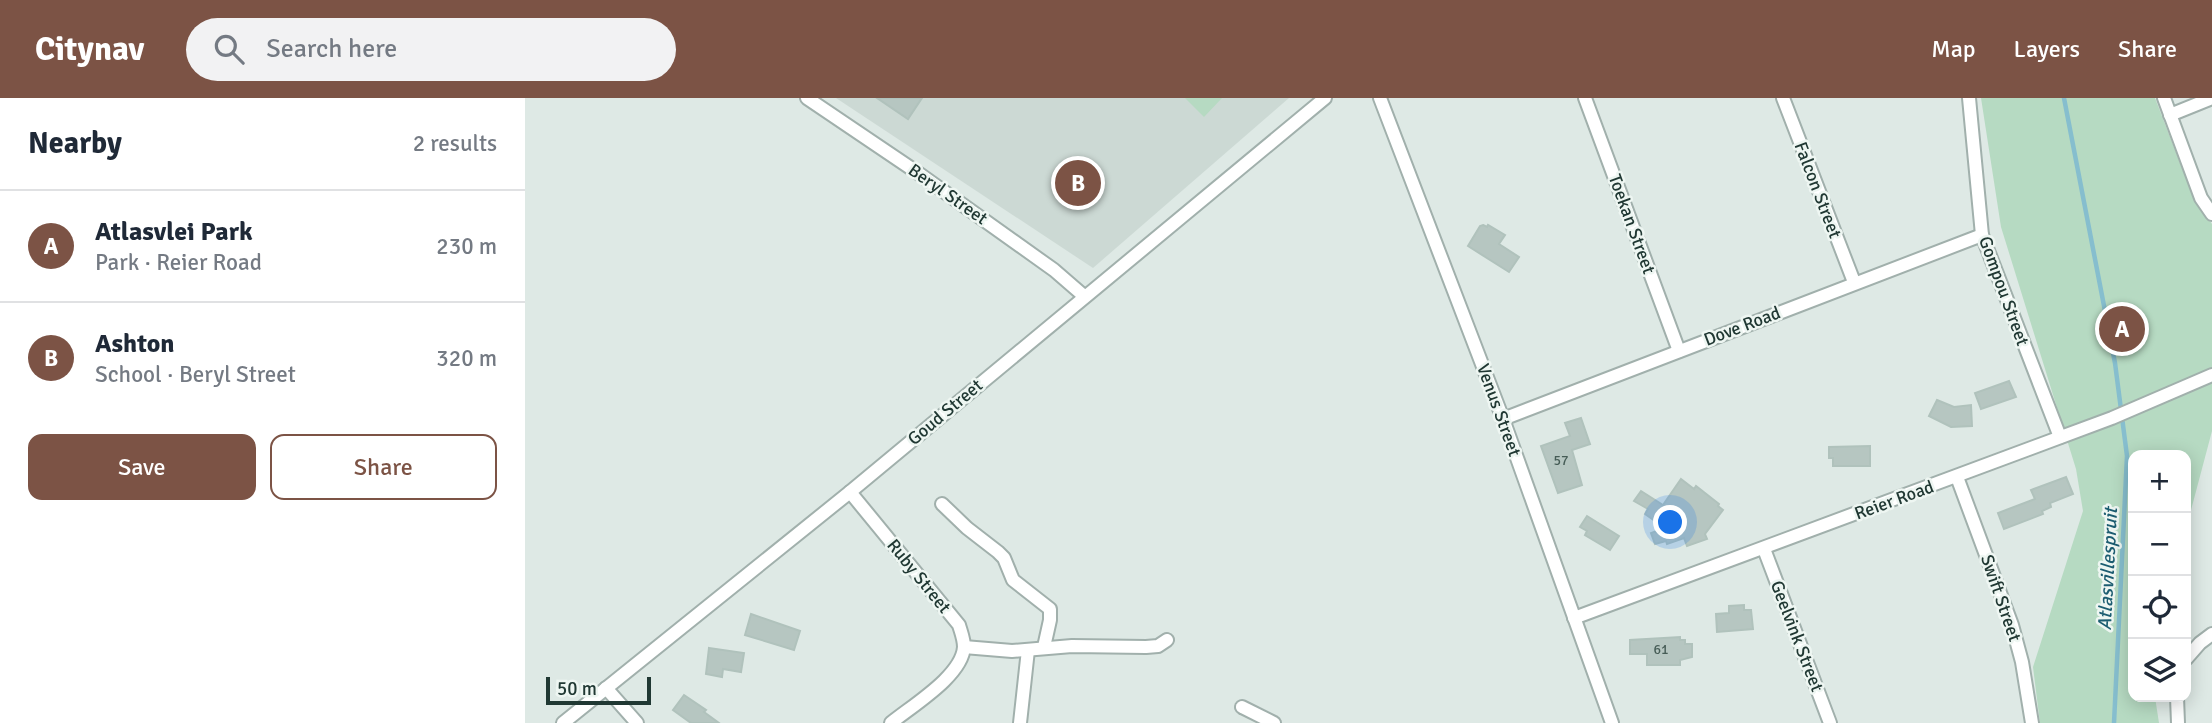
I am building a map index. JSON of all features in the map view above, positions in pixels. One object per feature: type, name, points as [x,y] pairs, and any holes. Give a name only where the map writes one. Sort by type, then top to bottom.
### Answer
[{"type":"street","name":"Beryl Street","points":[[807,98],[952,197],[1054,270],[1084,296]]},
{"type":"street","name":"Goud Street","points":[[563,723],[850,492],[1325,98]]},
{"type":"street","name":"Venus Street","points":[[1380,98],[1503,419],[1612,723]]},
{"type":"street","name":"Toekan Street","points":[[1585,98],[1679,351]]},
{"type":"street","name":"Falcon Street","points":[[1783,98],[1854,282]]},
{"type":"street","name":"Gompou Street","points":[[1969,98],[1982,234],[2060,437]]},
{"type":"street","points":[[2164,98],[2200,198],[2212,214]]},
{"type":"street","points":[[2171,115],[2212,98]]},
{"type":"street","name":"Dove Road","points":[[1503,419],[1982,234]]},
{"type":"street","name":"Reier Road","points":[[1574,618],[2142,407],[2212,375]]},
{"type":"street","name":"Swift Street","points":[[1957,477],[2012,625],[2022,662],[2032,723]]},
{"type":"street","name":"Ruby Street","points":[[850,492],[959,625],[964,646]]},
{"type":"street","points":[[943,504],[967,528],[1005,558],[1013,580],[1050,609],[1044,647]]},
{"type":"street","name":"Geelvink Street","points":[[1764,549],[1830,723]]},
{"type":"street","points":[[2191,653],[2212,634]]},
{"type":"street","points":[[891,723],[957,668],[964,646],[1012,651],[1044,647],[1146,647],[1158,646],[1167,640]]},
{"type":"street","points":[[1020,723],[1028,650]]},
{"type":"street","points":[[606,688],[637,723]]},
{"type":"street","points":[[2177,702],[2178,723]]},
{"type":"street","points":[[1242,707],[1274,723]]},
{"type":"shaded area","points":[[836,98],[1289,98],[1093,268]]},
{"type":"green space","points":[[1185,98],[1222,98],[1204,117]]},
{"type":"green space","points":[[1981,98],[2155,98],[2192,194],[2212,224],[2212,431],[2191,510],[2191,450],[2128,450],[2128,702],[2156,702],[2159,723],[2040,723],[2033,667],[2083,511],[2076,469],[2001,227]]},
{"type":"building","points":[[877,98],[922,98],[908,119]]},
{"type":"building","points":[[1483,225],[1505,235],[1499,244],[1519,257],[1509,272],[1468,246]]},
{"type":"building","points":[[2009,381],[2016,397],[1981,409],[1975,393]]},
{"type":"building","points":[[1937,400],[1954,407],[1971,405],[1972,426],[1951,427],[1929,416]]},
{"type":"building","points":[[1581,418],[1590,444],[1572,450],[1582,485],[1558,493],[1541,446],[1570,436],[1565,423]]},
{"type":"building","points":[[1870,446],[1870,466],[1833,466],[1833,458],[1829,458],[1829,447]]},
{"type":"building","points":[[2066,477],[2073,494],[2050,503],[2051,507],[2042,511],[2043,514],[2004,529],[1998,513],[2035,499],[2031,490]]},
{"type":"building","points":[[1681,479],[1694,489],[1696,486],[1723,510],[1705,534],[1707,539],[1687,546],[1684,538],[1667,544],[1666,541],[1655,544],[1651,533],[1665,528],[1645,514],[1648,509],[1634,501],[1641,491],[1663,505]]},
{"type":"building","points":[[1587,516],[1619,536],[1610,550],[1585,535],[1587,531],[1580,527]]},
{"type":"building","points":[[1744,605],[1744,610],[1751,610],[1753,629],[1717,632],[1716,614],[1729,613],[1729,606]]},
{"type":"building","points":[[751,614],[800,631],[794,650],[745,635]]},
{"type":"building","points":[[1680,637],[1680,640],[1685,640],[1685,644],[1692,644],[1692,657],[1680,660],[1680,665],[1647,665],[1647,654],[1630,654],[1630,640]]},
{"type":"building","points":[[709,648],[744,653],[741,672],[723,669],[722,677],[706,674]]},
{"type":"building","points":[[684,695],[719,723],[691,723],[673,710]]},
{"type":"waterway","name":"Atlasvillespruit","points":[[2064,98],[2115,363],[2127,456],[2114,723]]},
{"type":"place","name":"Ashton","points":[[1078,183]]},
{"type":"place","name":"Atlasvlei Park","points":[[2122,329]]}]
